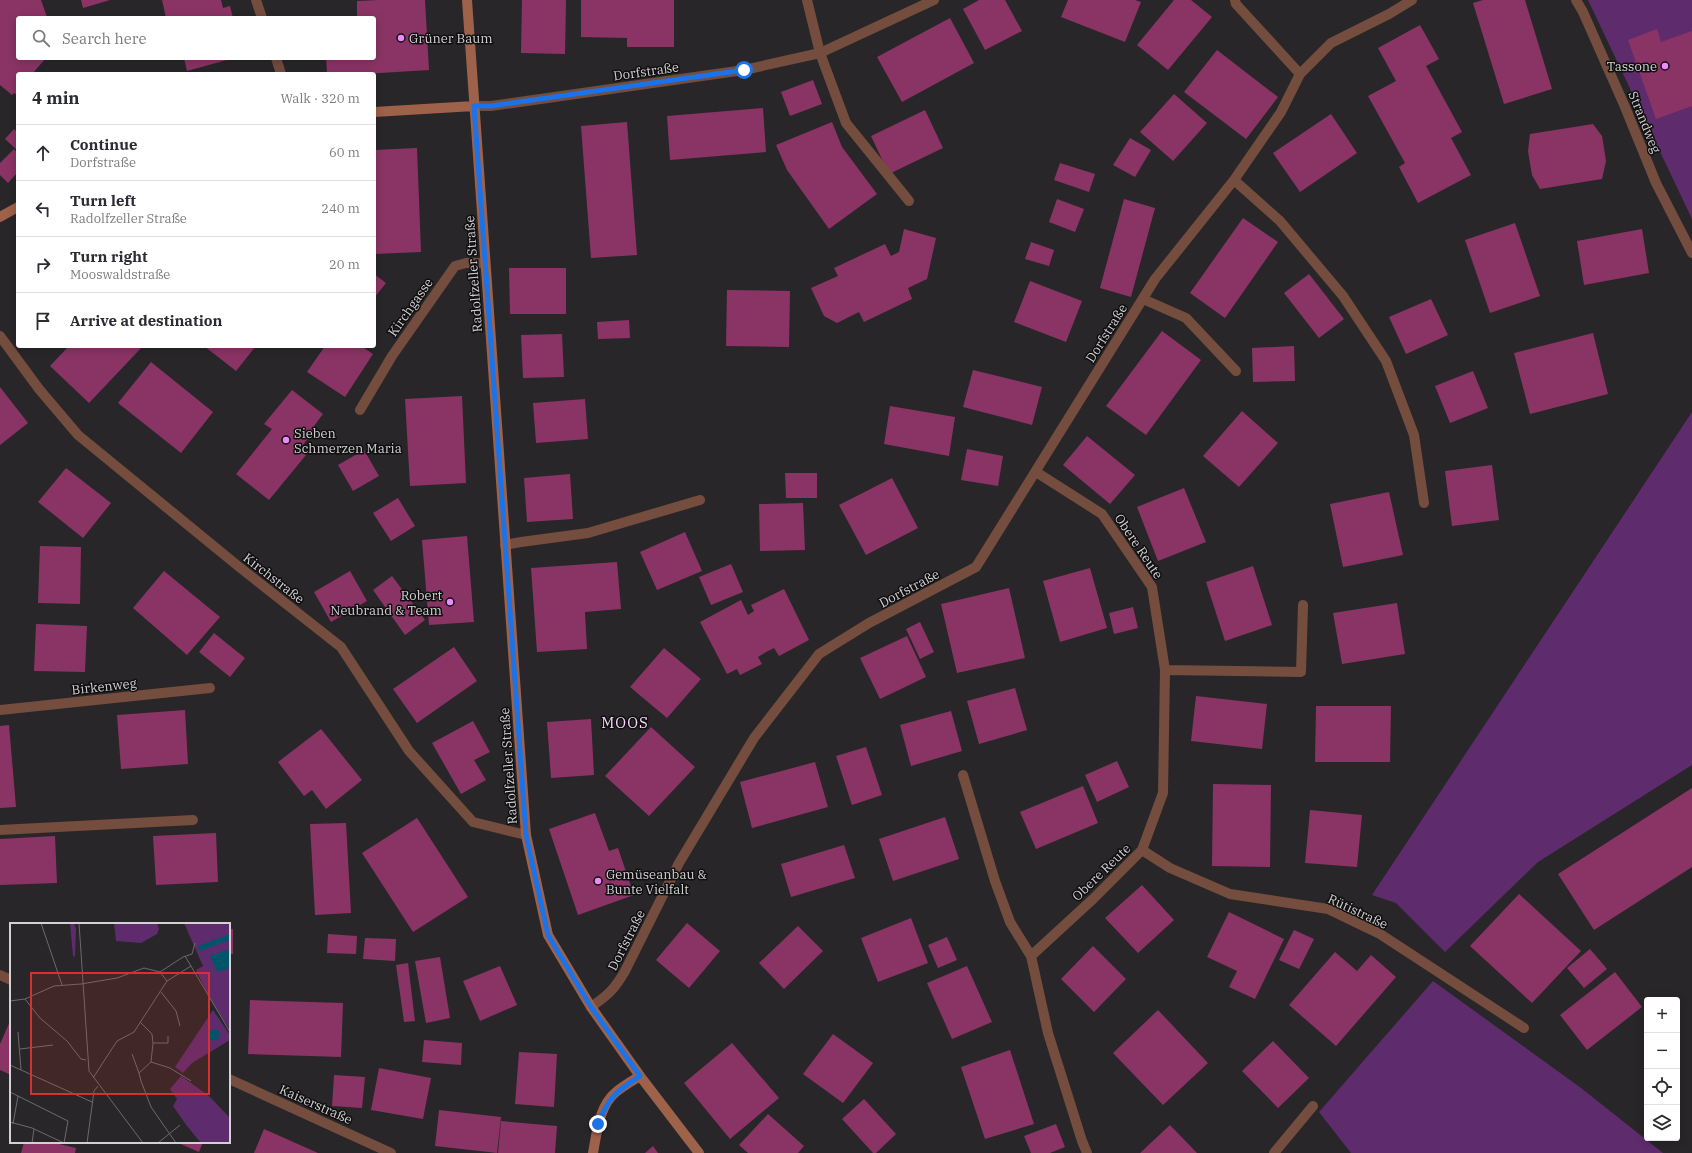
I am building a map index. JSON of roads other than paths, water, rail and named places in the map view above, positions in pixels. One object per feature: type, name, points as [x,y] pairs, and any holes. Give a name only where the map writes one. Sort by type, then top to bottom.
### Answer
[{"type":"main road","name":"Radolfzeller Straße","points":[[467,0],[526,835],[548,935],[591,1007],[640,1076],[699,1153]]},
{"type":"main road","points":[[376,112],[474,106]]},
{"type":"main road","points":[[0,217],[16,208]]},
{"type":"main road","points":[[593,1153],[598,1124],[605,1105],[616,1092],[640,1076]]},
{"type":"street","points":[[256,0],[261,16]]},
{"type":"street","points":[[807,0],[820,53],[846,123],[909,201]]},
{"type":"street","name":"Dorfstraße","points":[[474,106],[491,106],[744,70],[820,53],[934,0]]},
{"type":"street","points":[[1235,0],[1236,4],[1300,74]]},
{"type":"street","name":"Dorfstraße","points":[[591,1007],[616,988],[679,863],[754,738],[819,654],[869,623],[976,567],[1155,279],[1234,180],[1281,112],[1300,74],[1331,43],[1412,0]]},
{"type":"street","name":"Strandweg","points":[[1576,0],[1583,12],[1625,107],[1656,183],[1692,253]]},
{"type":"street","points":[[277,60],[280,72]]},
{"type":"street","points":[[1234,180],[1280,221],[1290,232],[1343,296],[1386,361],[1414,436],[1424,503]]},
{"type":"street","name":"Kirchgasse","points":[[360,410],[392,356],[455,266],[466,262],[485,262]]},
{"type":"street","points":[[1143,298],[1186,318],[1236,370]]},
{"type":"street","name":"Kirchstraße","points":[[0,336],[39,389],[78,435],[238,566],[341,647],[409,752],[473,822],[526,835]]},
{"type":"street","name":"Obere Reute","points":[[1030,956],[1093,899],[1142,850],[1163,793],[1165,670],[1152,587],[1102,514],[1036,472]]},
{"type":"street","points":[[505,545],[588,533],[700,500]]},
{"type":"street","points":[[1165,670],[1301,672],[1303,605]]},
{"type":"street","name":"Birkenweg","points":[[0,710],[210,688]]},
{"type":"street","points":[[963,775],[995,881],[1010,922],[1030,956],[1048,1033],[1087,1153]]},
{"type":"street","points":[[0,830],[193,820]]},
{"type":"street","name":"Rütistraße","points":[[1142,850],[1170,868],[1230,894],[1328,909],[1380,934],[1524,1028]]},
{"type":"street","points":[[0,975],[10,980]]},
{"type":"street","name":"Kaiserstraße","points":[[230,1079],[391,1153]]},
{"type":"street","points":[[1274,1153],[1313,1106]]},
{"type":"place","name":"Grüner Baum","points":[[401,38]]},
{"type":"place","name":"Tassone","points":[[1665,66]]},
{"type":"place","name":"Sieben Schmerzen Maria","points":[[286,440]]},
{"type":"place","name":"Robert Neubrand & Team","points":[[450,602]]},
{"type":"place","name":"Gemüseanbau & Bunte Vielfalt","points":[[598,881]]},
{"type":"district","name":"MOOS","points":[[625,723]]}]
